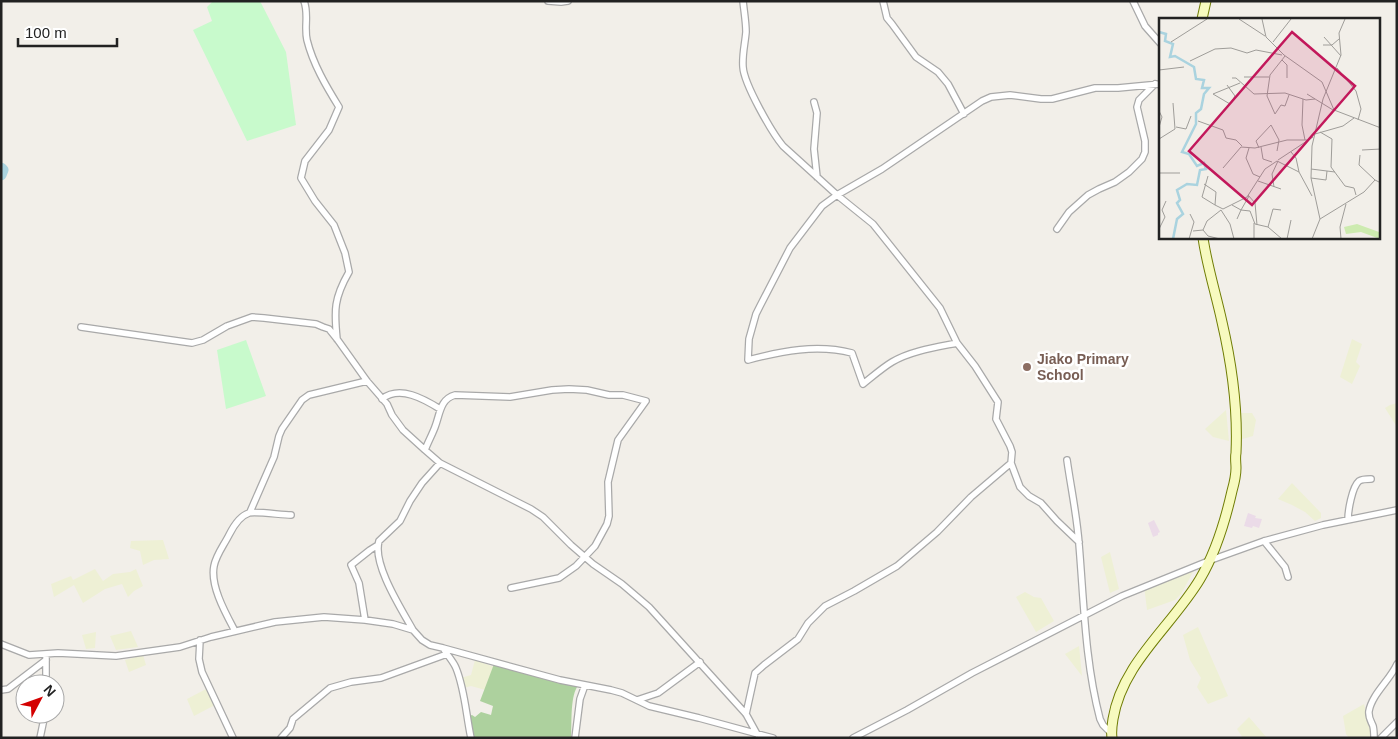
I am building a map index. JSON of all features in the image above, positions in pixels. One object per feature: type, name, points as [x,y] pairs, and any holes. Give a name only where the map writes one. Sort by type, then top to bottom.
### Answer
[{"type":"street","points":[[304,1],[307,12],[307,39],[323,82],[339,107],[329,130],[305,161],[301,178],[315,201],[334,225],[345,252],[349,272],[341,285],[337,298],[335,318],[337,339]]},
{"type":"street","points":[[548,1],[568,1]]},
{"type":"street","points":[[743,1],[746,29],[743,65],[745,78],[778,141],[836,195],[873,224],[940,308],[957,343],[975,366],[998,402],[996,419],[1010,446],[1012,463],[1020,487],[1029,496],[1041,503],[1079,542]]},
{"type":"street","points":[[883,1],[887,18],[916,57],[938,72],[948,84],[964,114]]},
{"type":"street","points":[[1133,1],[1145,26],[1159,42]]},
{"type":"street","points":[[1202,18],[1206,1]]},
{"type":"street","points":[[957,343],[930,348],[900,358],[891,362],[863,384],[852,353],[841,350],[813,348],[769,354],[748,360],[750,339],[756,314],[790,248],[822,206],[836,195],[882,169],[987,98],[1010,94],[1052,99],[1095,88],[1158,84]]},
{"type":"street","points":[[1057,229],[1068,212],[1088,195],[1115,182],[1142,159],[1145,152],[1145,141],[1137,107],[1139,100],[1158,84]]},
{"type":"street","points":[[814,102],[817,113],[814,149],[818,177]]},
{"type":"street","points":[[1112,735],[1115,708],[1126,681],[1136,664],[1199,581],[1211,560],[1219,540],[1232,491],[1236,468],[1237,436],[1234,394],[1222,323],[1207,263],[1203,239]]},
{"type":"street","points":[[81,328],[192,342],[203,340],[228,326],[252,317],[316,324],[329,330],[367,381],[387,404],[400,426],[425,450],[440,463],[531,509],[543,517],[593,564],[636,594],[746,714],[757,734]]},
{"type":"street","points":[[250,512],[274,457],[282,429],[302,400],[309,395],[367,381]]},
{"type":"street","points":[[425,450],[436,425],[440,409],[445,400],[456,394],[510,397],[569,389],[622,395],[646,401],[618,440],[608,482],[609,516],[595,546],[585,557],[559,578],[511,588]]},
{"type":"street","points":[[382,399],[386,395],[401,393],[421,398],[440,409]]},
{"type":"street","points":[[1068,460],[1079,542],[1087,654],[1098,712],[1103,725],[1112,735]]},
{"type":"street","points":[[440,463],[413,496],[400,521],[379,541],[378,545],[381,566],[394,597],[413,630],[425,643],[445,651],[550,678],[622,693],[649,706],[774,738]]},
{"type":"street","points":[[746,714],[756,673],[798,639],[808,623],[819,611],[897,566],[937,532],[970,497],[1012,463]]},
{"type":"street","points":[[1348,520],[1349,507],[1356,485],[1360,480],[1371,479]]},
{"type":"street","points":[[853,738],[972,673],[1122,596],[1264,541],[1322,525],[1397,510]]},
{"type":"street","points":[[235,631],[220,602],[214,566],[217,556],[237,522],[244,515],[250,512],[291,515]]},
{"type":"street","points":[[1264,541],[1286,567],[1288,577]]},
{"type":"street","points":[[366,620],[358,583],[351,565],[378,545]]},
{"type":"street","points":[[1,690],[8,689],[47,657],[58,653],[116,656],[180,647],[235,631],[275,622],[305,618],[324,617],[366,620],[393,624],[413,630]]},
{"type":"street","points":[[200,640],[199,659],[202,672],[233,738]]},
{"type":"street","points":[[1,644],[29,655],[47,657]]},
{"type":"street","points":[[281,738],[290,728],[294,719],[327,690],[350,682],[381,678],[445,651]]},
{"type":"street","points":[[445,651],[455,667],[459,678],[465,700],[471,738]]},
{"type":"street","points":[[46,674],[47,657]]},
{"type":"street","points":[[637,700],[658,693],[700,662]]},
{"type":"street","points":[[1374,738],[1369,712],[1370,708],[1397,664]]},
{"type":"street","points":[[575,738],[580,699],[585,686]]},
{"type":"street","points":[[1381,738],[1397,722]]},
{"type":"street","points":[[40,738],[43,724]]},
{"type":"shaded area","points":[[1248,513],[1256,516],[1255,518],[1262,519],[1259,528],[1244,526]]},
{"type":"shaded area","points":[[1154,520],[1160,532],[1153,537],[1148,523]]},
{"type":"green space","points":[[213,1],[260,1],[286,52],[296,125],[247,141],[193,30],[212,21],[207,7]]},
{"type":"green space","points":[[1352,339],[1362,344],[1356,362],[1360,366],[1352,384],[1340,377]]},
{"type":"green space","points":[[246,340],[266,396],[226,409],[217,350]]},
{"type":"green space","points":[[1397,403],[1397,427],[1385,408]]},
{"type":"green space","points":[[1226,410],[1229,441],[1213,437],[1205,429]]},
{"type":"green space","points":[[1239,413],[1252,413],[1256,420],[1253,436],[1239,440]]},
{"type":"green space","points":[[1292,483],[1321,513],[1321,518],[1315,521],[1305,512],[1278,499]]},
{"type":"green space","points":[[163,540],[169,559],[154,560],[143,565],[140,551],[130,548],[131,541]]},
{"type":"green space","points":[[1110,552],[1119,589],[1110,593],[1101,557]]},
{"type":"green space","points":[[1198,563],[1181,594],[1175,600],[1147,610],[1144,585]]},
{"type":"green space","points":[[95,569],[103,581],[113,574],[130,572],[136,569],[143,586],[128,597],[122,584],[105,589],[83,603],[74,585],[54,597],[51,584],[71,576],[73,580]]},
{"type":"green space","points":[[1025,592],[1034,597],[1041,598],[1054,621],[1036,632],[1016,597]]},
{"type":"green space","points":[[1198,627],[1228,696],[1208,704],[1197,687],[1201,678],[1190,660],[1183,635]]},
{"type":"green space","points":[[131,631],[138,647],[116,650],[110,636]]},
{"type":"green space","points":[[96,632],[95,648],[86,649],[82,635]]},
{"type":"green space","points":[[1079,646],[1082,676],[1065,654]]},
{"type":"green space","points":[[143,655],[146,665],[129,672],[125,660]]},
{"type":"green space","points":[[475,660],[497,668],[489,691],[471,686],[464,688],[461,678],[471,675]]},
{"type":"green space","points":[[494,664],[577,687],[572,705],[571,738],[471,738],[466,717],[472,715],[475,717],[481,712],[491,715],[493,706],[480,701]]},
{"type":"green space","points":[[208,688],[215,705],[194,716],[187,699]]},
{"type":"green space","points":[[1364,704],[1371,731],[1370,738],[1349,738],[1346,734],[1343,716]]},
{"type":"green space","points":[[1249,717],[1267,738],[1243,738],[1237,729]]},
{"type":"waterway","points":[[1,168],[3,170],[1,175]]},
{"type":"place","name":"Jiako Primary School","points":[[1027,367]]}]
